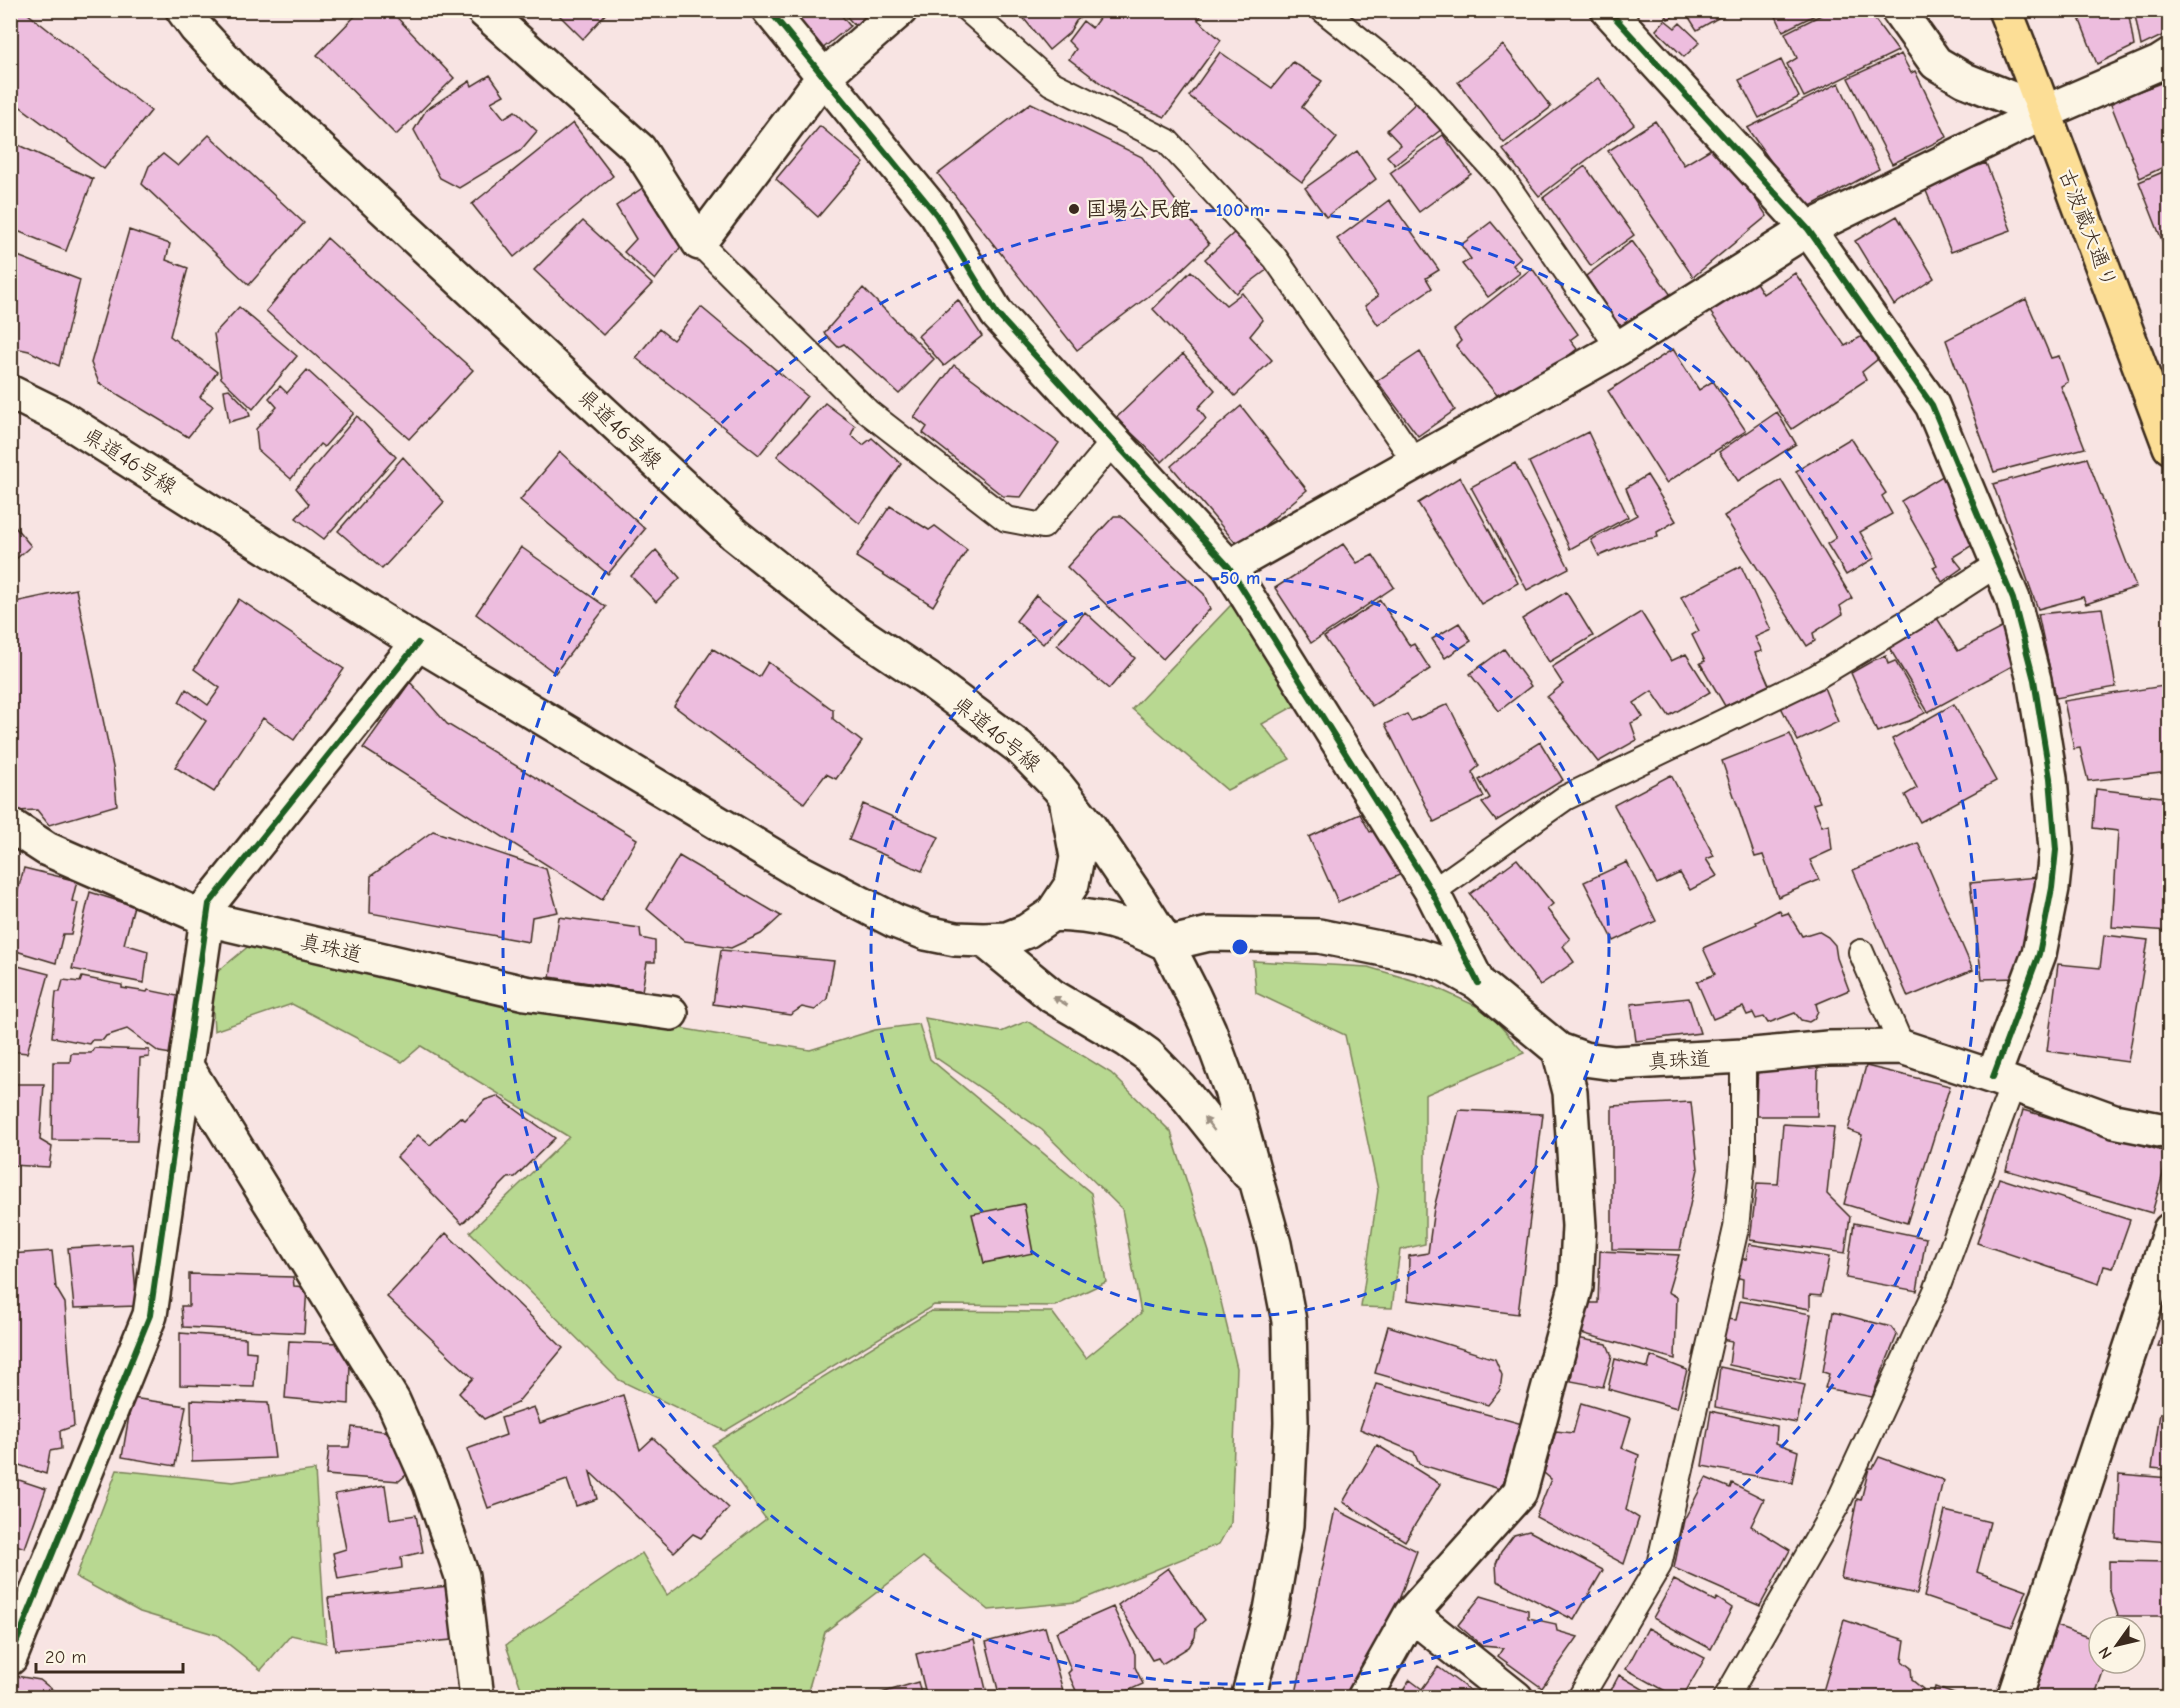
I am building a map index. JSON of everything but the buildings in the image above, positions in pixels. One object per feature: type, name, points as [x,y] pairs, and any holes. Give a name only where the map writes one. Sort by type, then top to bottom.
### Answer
[{"type":"highway","name":"古波蔵大通り","points":[[2005,10],[2169,447]]},
{"type":"street","name":"県道46号線","points":[[10,392],[59,416],[418,643],[819,882],[895,921],[926,933],[956,939],[1007,939],[1027,931],[1052,914],[1072,884],[1077,857],[1065,797],[1019,747],[937,686],[856,631],[734,534],[239,74],[196,28],[183,10]]},
{"type":"street","points":[[483,10],[639,149],[699,243],[823,77],[900,10]]},
{"type":"street","points":[[769,10],[936,214],[997,314],[1229,567],[1432,892],[1478,983]]},
{"type":"street","points":[[1608,10],[1808,229],[1932,405],[2013,599],[2034,680],[2050,777],[2056,850],[2052,888],[2039,954],[2003,1080]]},
{"type":"street","points":[[1898,10],[1936,63],[1965,81],[2044,112]]},
{"type":"street","points":[[1229,567],[1619,348],[1808,229],[2044,112],[2159,63],[2169,56]]},
{"type":"street","points":[[10,1658],[150,1315],[209,904],[418,643]]},
{"type":"street","points":[[1065,797],[1089,826],[1167,944],[1209,1030],[1231,1090],[1274,1244],[1288,1320],[1291,1423],[1286,1525],[1271,1610],[1248,1698]]},
{"type":"street","name":"真珠道","points":[[10,825],[47,849],[207,919],[525,993],[671,1013]]},
{"type":"street","points":[[1052,914],[1083,915],[1112,920],[1167,944]]},
{"type":"street","name":"真珠道","points":[[1167,944],[1209,934],[1319,936],[1418,956],[1446,966],[1478,983],[1559,1050],[1584,1059],[1614,1063],[1743,1056],[1828,1048],[1902,1047],[2003,1080],[2114,1121],[2169,1132]]},
{"type":"street","points":[[984,940],[1052,996],[1148,1055],[1180,1088],[1258,1186]]},
{"type":"street","points":[[1365,1698],[1411,1614],[1520,1492],[1576,1287],[1579,1226],[1570,1092],[1559,1050]]},
{"type":"street","points":[[186,1066],[393,1401],[430,1484],[462,1576],[477,1698]]},
{"type":"street","points":[[2014,1698],[2169,1230]]},
{"type":"street","points":[[1411,1614],[1516,1698]]},
{"type":"lane","points":[[968,10],[1052,83],[1167,141],[1275,258],[1416,463]]},
{"type":"lane","points":[[1323,10],[1420,88],[1504,181],[1619,348]]},
{"type":"lane","points":[[699,243],[868,412],[1006,519],[1043,526],[1113,442]]},
{"type":"lane","points":[[1432,892],[1565,798],[1816,676],[1916,617],[1999,563]]},
{"type":"lane","points":[[1861,952],[1902,1047]]},
{"type":"lane","points":[[1580,1698],[1659,1565],[1736,1227],[1743,1160],[1743,1056]]},
{"type":"lane","points":[[1726,1698],[1838,1503],[1935,1291],[2003,1080]]},
{"type":"green space","points":[[1231,605],[1295,686],[1300,703],[1262,724],[1290,759],[1227,790],[1132,709]]},
{"type":"green space","points":[[250,945],[519,1001],[810,1050],[875,1030],[919,1024],[930,1059],[1091,1193],[1106,1282],[1055,1306],[934,1305],[725,1431],[619,1380],[470,1232],[569,1137],[421,1046],[402,1062],[292,1004],[214,1031],[211,977]]},
{"type":"green space","points":[[1253,961],[1368,967],[1435,987],[1487,1011],[1524,1053],[1425,1095],[1425,1244],[1400,1250],[1392,1308],[1361,1307],[1378,1190],[1345,1035],[1256,993]]},
{"type":"green space","points":[[925,1018],[1001,1032],[1027,1021],[1111,1073],[1171,1132],[1209,1252],[1237,1368],[1231,1523],[1219,1544],[1076,1602],[989,1610],[923,1557],[825,1632],[808,1691],[779,1697],[524,1697],[506,1645],[642,1553],[667,1595],[766,1519],[712,1445],[931,1311],[1052,1312],[1086,1358],[1141,1313],[1122,1209],[1042,1130],[935,1057]]},
{"type":"green space","points":[[117,1470],[233,1482],[315,1470],[326,1643],[291,1635],[261,1670],[217,1635],[140,1612],[76,1577]]},
{"type":"cycle path","points":[[769,10],[936,214],[997,314],[1229,567],[1432,892],[1478,983]]},
{"type":"cycle path","points":[[1608,10],[1808,229],[1932,405],[2013,599],[2034,680],[2050,778],[2056,850],[2052,888],[2039,954],[1993,1077]]},
{"type":"cycle path","points":[[10,1658],[150,1315],[209,904],[418,643]]},
{"type":"place","name":"国場公民館","points":[[1074,209]]}]
